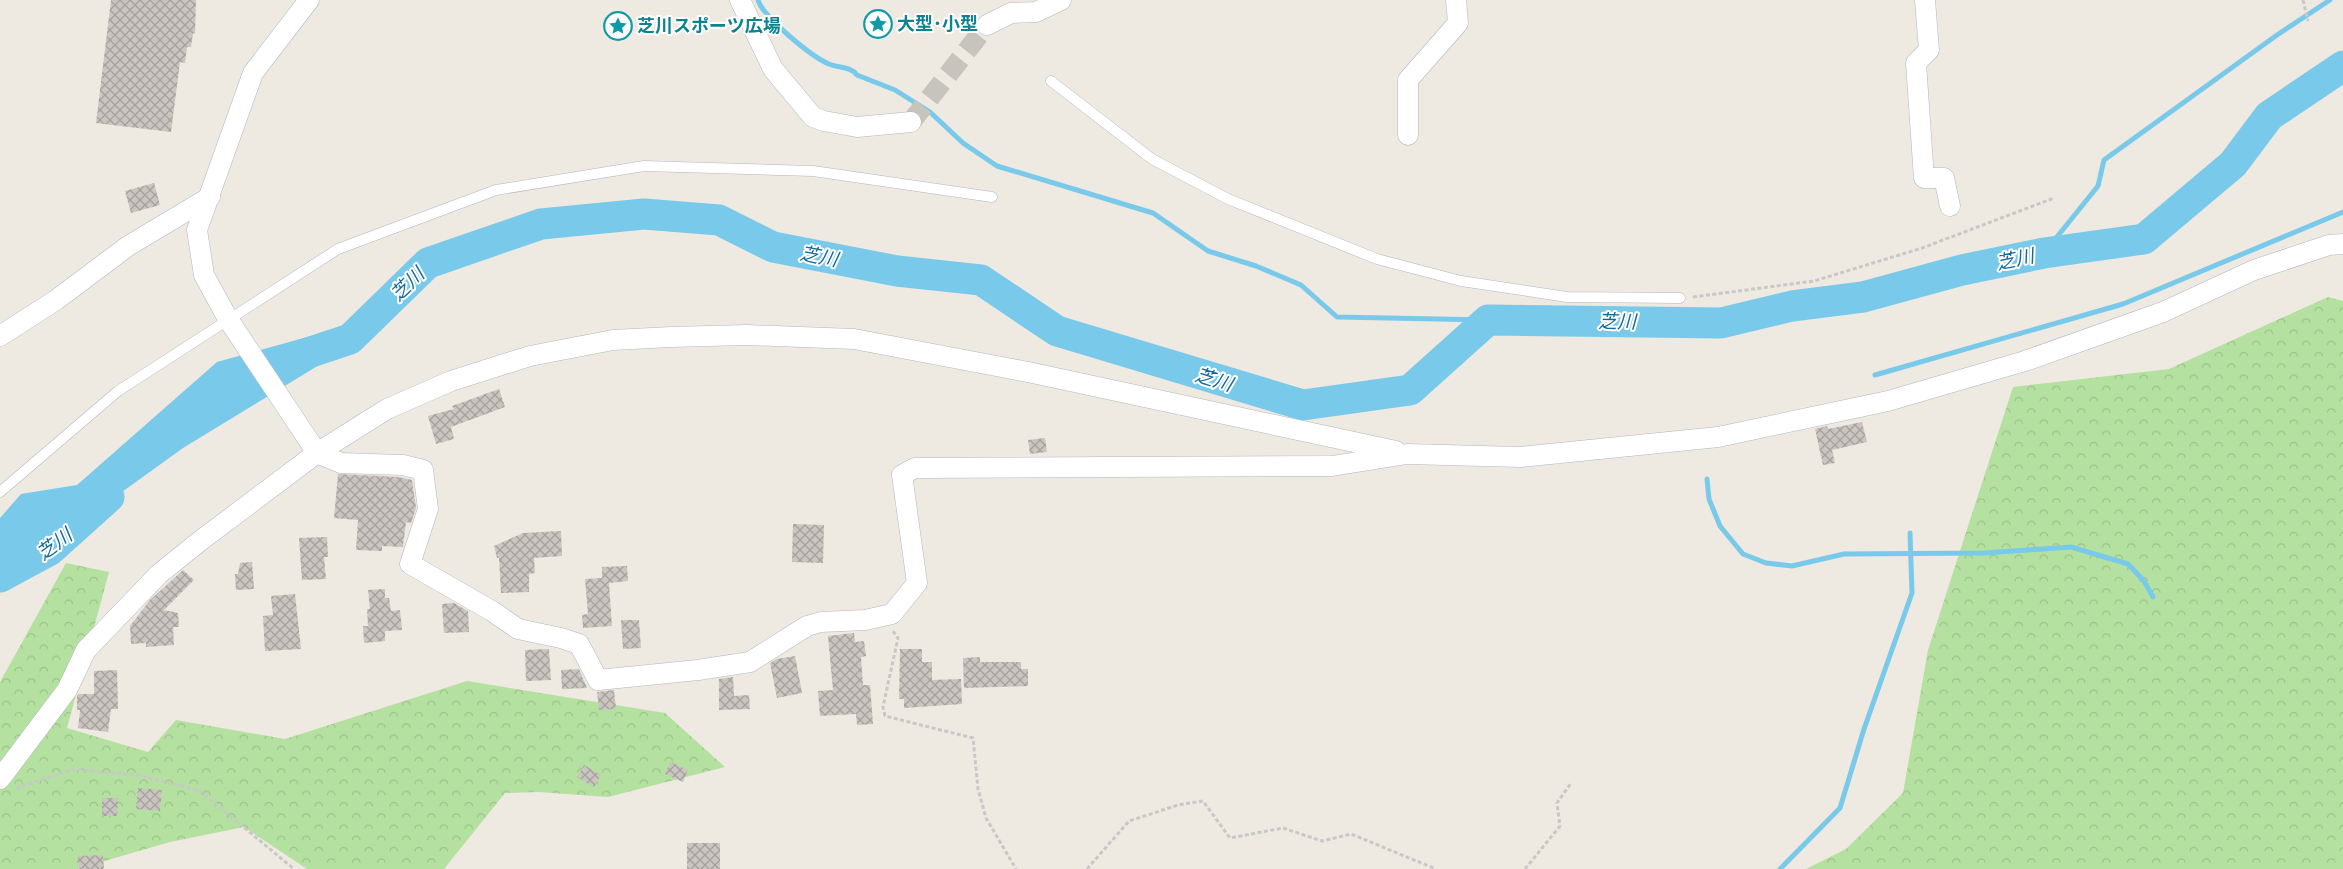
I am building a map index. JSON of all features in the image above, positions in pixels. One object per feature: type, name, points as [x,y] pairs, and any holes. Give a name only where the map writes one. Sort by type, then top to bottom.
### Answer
[{"type":"street","points":[[309,0],[253,73],[197,230],[204,275],[228,319],[317,454],[341,463],[403,466],[423,470],[428,509],[410,564],[492,611],[518,629],[578,644],[598,680],[698,670],[750,662],[807,626],[821,622],[865,620],[892,614],[917,583],[902,475],[916,468],[1332,466],[1407,454]]},
{"type":"street","points":[[740,0],[773,69],[813,117],[856,127],[911,122]]},
{"type":"street","points":[[987,25],[1011,13],[1036,12],[1060,0]]},
{"type":"street","points":[[1408,135],[1408,80],[1458,23],[1456,0]]},
{"type":"street","points":[[1925,0],[1928,50],[1916,63],[1924,178],[1944,178],[1950,206]]},
{"type":"street","points":[[0,336],[56,300],[128,246],[210,196]]},
{"type":"street","points":[[5,785],[67,690],[86,650],[159,574],[317,454],[386,409],[452,381],[530,356],[613,340],[746,335],[854,339],[945,355],[1407,454],[1520,457],[1718,437],[1888,401],[2034,357],[2163,312],[2254,270],[2329,245],[2343,244]]},
{"type":"lane","points":[[1051,81],[1152,159],[1228,199],[1377,259],[1461,281],[1567,297],[1680,298]]},
{"type":"lane","points":[[0,492],[118,391],[338,249],[496,190],[644,166],[813,171],[992,197]]},
{"type":"path","points":[[2303,0],[2308,21]]},
{"type":"path","points":[[1680,298],[1814,281],[1922,248],[2054,198]]},
{"type":"path","points":[[884,616],[898,638],[883,707],[885,716],[973,738],[978,789],[986,818],[1016,869]]},
{"type":"path","points":[[5,785],[74,770],[136,775],[199,790],[294,869]]},
{"type":"path","points":[[1525,869],[1560,826],[1557,803],[1571,783]]},
{"type":"path","points":[[1087,869],[1128,821],[1178,805],[1203,801],[1230,838],[1283,828],[1322,841],[1351,834],[1436,869]]},
{"type":"green space","points":[[2328,297],[2343,301],[2343,869],[1806,869],[1846,849],[1903,793],[1928,650],[2013,387],[2169,369]]},
{"type":"green space","points":[[66,563],[109,572],[67,728],[148,752],[176,720],[285,739],[467,681],[665,713],[725,767],[608,797],[539,792],[505,793],[444,869],[307,869],[244,827],[170,842],[77,869],[0,869],[0,682]]},
{"type":"water","points":[[311,336],[324,362],[183,448],[0,580],[0,518],[21,494],[77,485],[217,362]]},
{"type":"building","points":[[111,0],[196,0],[195,34],[193,33],[191,47],[187,47],[185,63],[180,62],[171,132],[96,123]]},
{"type":"building","points":[[154,183],[160,205],[131,213],[125,191]]},
{"type":"building","points":[[499,389],[505,407],[451,427],[454,439],[436,444],[428,416],[454,409],[452,406]]},
{"type":"building","points":[[1862,422],[1867,442],[1832,450],[1835,463],[1823,465],[1815,429],[1827,426],[1828,429]]},
{"type":"building","points":[[1045,438],[1047,452],[1030,454],[1028,440]]},
{"type":"building","points":[[338,474],[399,477],[412,480],[416,508],[411,523],[406,522],[403,547],[382,546],[382,551],[356,550],[358,520],[334,518]]},
{"type":"building","points":[[793,524],[824,525],[823,563],[792,562]]},
{"type":"building","points":[[561,531],[562,556],[534,558],[535,573],[529,574],[529,592],[501,593],[499,558],[497,558],[494,546],[523,533]]},
{"type":"building","points":[[327,537],[328,557],[324,557],[326,579],[302,580],[299,538]]},
{"type":"building","points":[[252,562],[254,589],[236,590],[235,574],[238,574],[240,563]]},
{"type":"building","points":[[627,566],[628,581],[609,583],[612,626],[583,628],[582,615],[588,614],[585,579],[602,578],[602,567]]},
{"type":"building","points":[[183,570],[194,580],[164,610],[178,613],[179,627],[173,627],[174,645],[146,647],[146,643],[131,644],[130,626],[150,600]]},
{"type":"building","points":[[385,589],[385,598],[389,598],[391,611],[400,610],[402,630],[385,631],[385,641],[364,643],[363,626],[368,626],[367,609],[370,609],[368,590]]},
{"type":"building","points":[[295,594],[301,649],[265,651],[263,616],[273,615],[271,596]]},
{"type":"building","points":[[454,603],[468,611],[469,632],[444,633],[442,604]]},
{"type":"building","points":[[621,620],[639,620],[641,648],[623,649]]},
{"type":"building","points":[[854,633],[855,642],[864,641],[866,656],[861,657],[863,685],[870,685],[873,724],[857,725],[856,714],[820,716],[818,691],[833,690],[828,636]]},
{"type":"building","points":[[549,649],[551,680],[526,681],[525,650]]},
{"type":"building","points":[[900,649],[922,649],[922,662],[932,662],[932,680],[961,679],[962,704],[904,708],[904,699],[899,699]]},
{"type":"building","points":[[795,656],[802,693],[777,698],[770,663],[777,659]]},
{"type":"building","points":[[980,657],[980,662],[1021,662],[1021,669],[1028,669],[1028,686],[964,688],[963,658]]},
{"type":"building","points":[[579,669],[587,688],[562,689],[561,670]]},
{"type":"building","points":[[117,670],[118,709],[111,709],[108,732],[78,728],[80,710],[77,710],[78,694],[94,694],[94,671]]},
{"type":"building","points":[[733,677],[734,696],[749,695],[750,709],[719,710],[719,679]]},
{"type":"building","points":[[614,690],[616,709],[599,710],[597,692]]},
{"type":"building","points":[[670,762],[688,770],[683,782],[665,774]]},
{"type":"building","points":[[584,765],[601,775],[594,787],[577,777]]},
{"type":"building","points":[[138,788],[162,790],[160,811],[136,809]]},
{"type":"building","points":[[102,798],[118,798],[117,816],[102,816]]},
{"type":"building","points":[[687,843],[720,843],[720,869],[687,869]]},
{"type":"building","points":[[103,855],[104,869],[79,869],[78,856]]},
{"type":"waterway","points":[[758,0],[778,26],[821,60],[895,90],[930,112],[963,143],[997,166],[1153,213],[1208,251],[1256,266],[1301,285],[1337,317],[1488,320]]},
{"type":"waterway","points":[[2044,253],[2098,186],[2104,160],[2277,35],[2330,0]]},
{"type":"waterway","name":"芝川","points":[[278,363],[350,339],[428,263],[541,224],[644,214],[719,220],[773,247],[897,271],[981,280],[1057,331],[1303,405],[1410,390],[1488,320],[1721,323],[1792,306],[1863,297],[1962,270],[2044,253],[2144,239],[2233,164],[2269,116],[2343,66]]},
{"type":"waterway","points":[[1875,375],[2123,304],[2343,212]]},
{"type":"waterway","points":[[1707,479],[1709,499],[1720,526],[1743,554],[1766,563],[1792,566],[1844,554],[1985,553],[2071,547],[2128,564],[2144,581],[2153,597]]},
{"type":"waterway","name":"芝川","points":[[0,577],[50,550],[109,497]]},
{"type":"waterway","points":[[1780,869],[1840,808],[1864,729],[1912,593],[1910,533]]},
{"type":"tunnel","points":[[911,122],[987,25]]},
{"type":"place","name":"大型･小型","points":[[878,24]]},
{"type":"place","name":"芝川スポーツ広場","points":[[618,26]]}]
